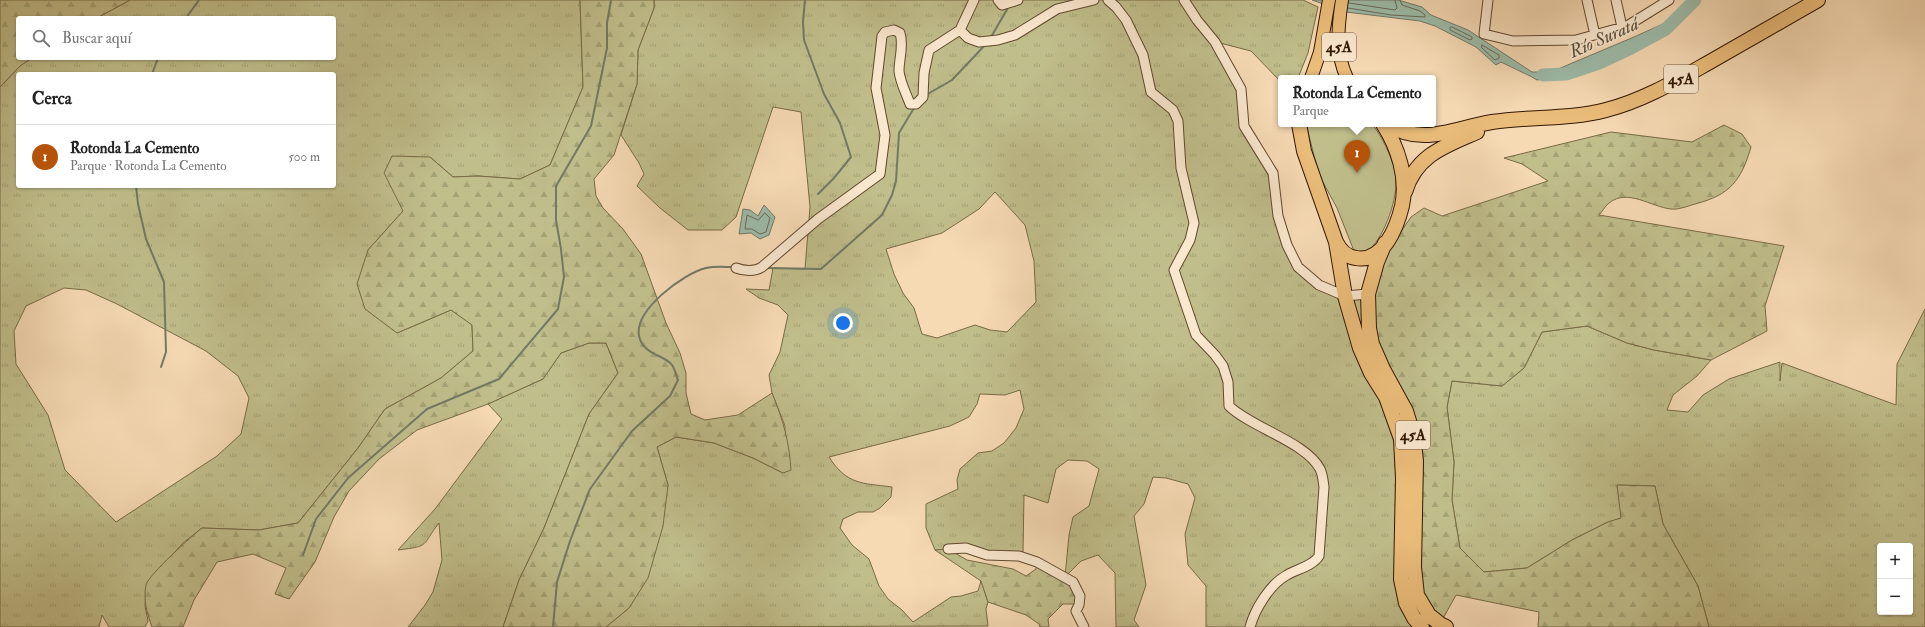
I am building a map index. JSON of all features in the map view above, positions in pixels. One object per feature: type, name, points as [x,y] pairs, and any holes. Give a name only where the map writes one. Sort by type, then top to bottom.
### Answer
[{"type":"highway","name":"45A","points":[[1530,120],[1588,115],[1608,110],[1642,97],[1674,82],[1818,0]]},
{"type":"highway","points":[[1393,127],[1407,134],[1419,136],[1436,135],[1492,122],[1530,120]]},
{"type":"highway","points":[[1403,198],[1413,172],[1424,159],[1433,152],[1483,129],[1530,120]]},
{"type":"highway","name":"45A","points":[[1300,127],[1304,151],[1336,242],[1345,296],[1360,348],[1371,373],[1386,397],[1401,439],[1403,478],[1401,579],[1406,603],[1414,618],[1422,627]]},
{"type":"highway","name":"45A","points":[[1385,127],[1394,145],[1400,163],[1403,182],[1403,198],[1398,220],[1385,243],[1377,262],[1368,294],[1368,322],[1372,344],[1406,410],[1413,434],[1416,461],[1414,567],[1416,595],[1428,615],[1446,627]]},
{"type":"highway","name":"45A","points":[[1336,242],[1344,253],[1358,259],[1367,258],[1376,254],[1385,243]]},
{"type":"main road","name":"45A","points":[[1312,75],[1320,52],[1329,0]]},
{"type":"main road","name":"45A","points":[[1342,0],[1338,35],[1339,54],[1346,75]]},
{"type":"street","points":[[736,268],[741,270],[760,268],[818,219],[880,174],[885,135],[876,88],[882,36],[885,32],[894,30],[900,33],[902,47],[899,59],[900,80],[910,104],[916,104],[923,97],[924,73],[929,50],[960,30],[974,0]]},
{"type":"street","points":[[998,0],[1002,5],[1013,2]]},
{"type":"street","points":[[960,30],[968,38],[979,42],[998,40],[1015,36],[1057,9],[1094,0]]},
{"type":"street","points":[[1108,0],[1123,16],[1143,55],[1151,92],[1173,110],[1178,122],[1181,168],[1194,223],[1190,240],[1174,270],[1194,332],[1216,354],[1223,366],[1228,382],[1229,406],[1240,416],[1299,448],[1314,461],[1322,476],[1324,487],[1319,556],[1314,562],[1286,575],[1276,582],[1258,609],[1250,627]]},
{"type":"street","points":[[1184,0],[1197,20],[1215,42],[1242,89],[1244,126],[1273,173],[1278,216],[1287,245],[1298,267],[1319,285],[1345,296],[1368,294]]},
{"type":"street","points":[[1488,0],[1484,34],[1513,41],[1576,40],[1595,35],[1622,27],[1668,0]]},
{"type":"street","points":[[1587,0],[1595,35]]},
{"type":"street","points":[[1616,0],[1622,27]]},
{"type":"street","points":[[948,549],[966,548],[987,555],[1019,556],[1037,562],[1065,577],[1073,582],[1080,596],[1079,605],[1076,611],[1084,627]]},
{"type":"green space","points":[[0,0],[130,0],[101,16],[16,16],[16,60],[29,60],[20,66],[0,87]]},
{"type":"green space","points":[[130,0],[580,0],[583,87],[550,165],[520,179],[478,176],[453,177],[430,157],[403,211],[368,250],[397,333],[451,310],[472,324],[473,351],[441,378],[385,409],[358,448],[298,523],[259,530],[202,528],[183,543],[147,583],[145,606],[148,621],[145,627],[109,627],[102,615],[99,627],[0,627],[0,87],[20,66],[29,60],[336,60],[336,16],[101,16]],"holes":[[[64,288],[86,290],[117,304],[206,351],[238,376],[249,398],[241,434],[217,456],[116,522],[65,470],[48,415],[16,364],[14,331],[26,306]]]},
{"type":"green space","points":[[580,0],[654,0],[654,8],[638,50],[637,84],[614,155],[594,179],[596,196],[603,208],[623,229],[641,254],[666,323],[680,353],[686,373],[686,393],[691,414],[705,420],[738,415],[772,393],[785,430],[791,470],[783,473],[753,458],[714,443],[676,437],[657,447],[668,485],[663,526],[648,578],[629,608],[606,627],[503,627],[519,580],[544,528],[589,414],[618,373],[606,343],[589,343],[561,353],[543,379],[488,404],[417,430],[379,459],[349,491],[334,517],[315,562],[289,599],[275,594],[286,568],[253,554],[217,562],[194,600],[183,627],[152,627],[145,602],[146,585],[162,564],[197,532],[202,528],[259,530],[298,523],[358,448],[385,409],[441,378],[473,351],[472,325],[451,310],[397,333],[365,309],[357,284],[368,250],[403,211],[384,173],[392,156],[430,157],[453,177],[478,176],[520,179],[550,165],[583,87]]},
{"type":"green space","points":[[654,0],[1303,0],[1318,7],[1308,53],[1299,75],[1278,75],[1278,79],[1251,51],[1216,42],[1238,82],[1248,137],[1270,164],[1276,217],[1304,274],[1319,285],[1368,294],[1399,395],[1414,567],[1448,627],[1206,627],[1206,586],[1188,565],[1185,534],[1195,498],[1188,484],[1166,478],[1153,477],[1144,504],[1134,516],[1146,585],[1134,620],[1139,627],[1116,627],[1115,573],[1098,555],[1081,561],[1065,577],[1069,535],[1073,517],[1089,506],[1099,469],[1087,461],[1068,460],[1056,469],[1048,503],[1024,495],[1023,552],[1007,556],[966,548],[935,550],[926,528],[926,504],[958,489],[957,480],[960,469],[978,453],[992,451],[1004,443],[1016,428],[1024,409],[1020,390],[1005,395],[980,394],[977,404],[969,417],[950,426],[829,457],[842,473],[849,478],[864,483],[892,487],[891,497],[880,508],[873,512],[858,512],[843,519],[840,528],[852,545],[869,559],[879,586],[888,599],[902,610],[913,622],[951,597],[978,591],[981,581],[988,602],[986,609],[988,626],[606,627],[629,608],[668,485],[657,447],[676,437],[714,443],[753,458],[783,473],[785,426],[772,393],[769,375],[780,352],[788,315],[778,305],[759,298],[746,289],[769,290],[773,268],[805,269],[810,207],[801,112],[773,107],[736,217],[722,230],[688,230],[660,208],[637,186],[644,174],[639,163],[621,135],[637,84],[638,50],[654,8]],"holes":[[[995,192],[1025,225],[1034,261],[1036,302],[1007,332],[990,330],[975,325],[937,338],[922,334],[914,308],[903,293],[894,274],[886,249],[942,233],[979,209]]]},
{"type":"green space","points":[[1724,125],[1742,134],[1751,147],[1738,178],[1725,191],[1707,200],[1683,208],[1674,209],[1663,208],[1640,200],[1624,197],[1609,203],[1599,215],[1784,246],[1765,306],[1767,331],[1711,360],[1654,350],[1627,343],[1587,326],[1542,332],[1524,368],[1502,386],[1452,381],[1447,407],[1454,462],[1452,500],[1460,548],[1484,572],[1527,568],[1572,540],[1608,522],[1621,518],[1617,485],[1655,486],[1663,524],[1698,586],[1709,627],[1538,627],[1539,612],[1456,595],[1440,624],[1422,605],[1413,434],[1383,369],[1367,311],[1384,256],[1411,217],[1424,208],[1442,216],[1548,181],[1522,164],[1504,158],[1611,132],[1692,142]]},
{"type":"green space","points":[[1307,127],[1374,127],[1386,146],[1391,159],[1395,171],[1396,189],[1391,210],[1383,230],[1373,246],[1366,252],[1360,254],[1354,251],[1337,208],[1319,175]]},
{"type":"green space","points":[[1925,309],[1925,627],[1709,627],[1698,586],[1663,524],[1655,486],[1617,485],[1622,518],[1608,522],[1572,540],[1527,568],[1484,572],[1460,548],[1452,500],[1454,462],[1447,407],[1452,381],[1502,386],[1524,368],[1542,332],[1587,326],[1627,343],[1654,350],[1711,360],[1697,376],[1673,395],[1667,410],[1688,412],[1703,395],[1729,379],[1780,362],[1780,381],[1782,363],[1896,405],[1897,364]]},
{"type":"green space","points":[[589,343],[606,343],[618,373],[589,414],[544,528],[519,580],[503,627],[408,627],[433,592],[442,560],[439,523],[427,541],[421,546],[398,550],[435,509],[502,419],[488,404],[543,379],[561,353]]},
{"type":"green space","points":[[948,549],[967,560],[1013,569],[1026,576],[1036,569],[1037,562],[1073,582],[1079,604],[1063,604],[1048,619],[1049,627],[1040,627],[1039,624],[1026,615],[988,602],[981,581],[935,550]]},
{"type":"water","points":[[1312,0],[1398,0],[1422,7],[1431,15],[1468,30],[1532,72],[1551,72],[1665,23],[1691,0],[1697,0],[1687,14],[1610,53],[1581,63],[1556,77],[1537,80],[1501,62],[1496,65],[1476,47],[1435,26],[1420,21],[1346,12]]},
{"type":"water","points":[[764,205],[775,217],[769,235],[760,239],[751,233],[739,234],[743,209],[750,210],[758,216]]},
{"type":"waterway","points":[[187,16],[199,0]]},
{"type":"waterway","points":[[303,555],[316,519],[348,478],[427,409],[499,379],[558,309],[564,277],[556,220],[556,186],[591,126],[607,48],[607,23],[611,0]]},
{"type":"waterway","points":[[805,0],[803,22],[804,40],[824,94],[840,123],[851,157],[834,178],[818,194]]},
{"type":"waterway","name":"Río Suratá","points":[[1543,75],[1566,74],[1599,63],[1631,48],[1666,29],[1695,0]]},
{"type":"waterway","points":[[991,37],[1009,6]]},
{"type":"waterway","points":[[926,95],[952,80],[986,44]]},
{"type":"waterway","points":[[153,72],[157,60]]},
{"type":"waterway","points":[[766,268],[821,269],[882,215],[892,195],[896,181],[899,133],[914,108]]},
{"type":"waterway","points":[[136,188],[138,204],[146,239],[164,282],[166,352],[161,367]]},
{"type":"waterway","points":[[553,627],[557,582],[570,541],[590,489],[632,431],[670,396],[678,380],[672,365],[649,351],[641,342],[639,336],[640,326],[644,315],[662,294],[697,271],[706,268],[733,267]]},
{"type":"place","name":"Rotonda La Cemento","points":[[1357,173]]}]
